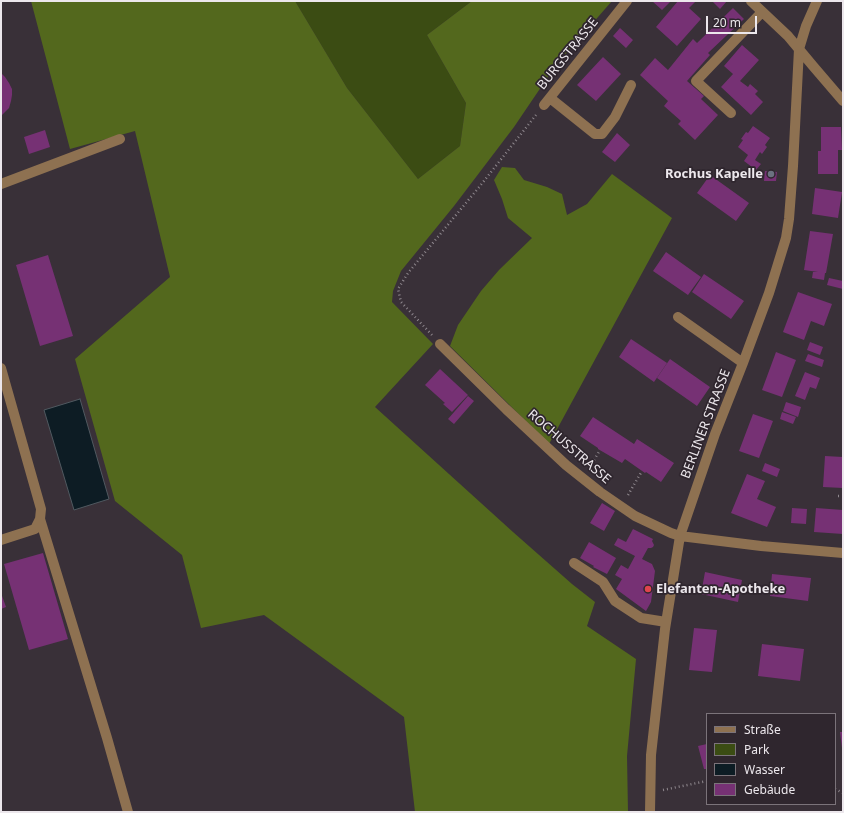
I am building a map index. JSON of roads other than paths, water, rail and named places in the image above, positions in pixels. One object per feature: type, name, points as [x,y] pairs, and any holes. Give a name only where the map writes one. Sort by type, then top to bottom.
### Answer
[{"type":"street","name":"BURGSTRASSE","points":[[627,1],[547,102],[595,134],[602,134],[615,117],[631,85]]},
{"type":"street","points":[[751,1],[788,36],[843,101]]},
{"type":"street","name":"BERLINER STRASSE","points":[[650,812],[651,755],[666,622],[680,536],[715,434],[769,293],[786,238],[793,166],[799,49],[806,26],[817,1]]},
{"type":"street","points":[[731,113],[696,81],[762,12]]},
{"type":"street","points":[[1,184],[120,139]]},
{"type":"street","points":[[678,317],[743,363]]},
{"type":"street","name":"ROCHUSSTRASSE","points":[[440,344],[566,465],[600,492],[636,516],[680,536],[761,546],[843,553]]},
{"type":"street","points":[[1,368],[41,509],[40,518],[35,529],[1,540]]},
{"type":"street","points":[[40,518],[128,812]]},
{"type":"street","points":[[574,563],[604,582],[615,601],[641,618],[666,622]]},
{"type":"water","points":[[80,399],[109,499],[74,510],[44,410]]},
{"type":"place","name":"Rochus Kapelle","points":[[771,174]]},
{"type":"place","name":"Elefanten-Apotheke","points":[[648,589]]}]
